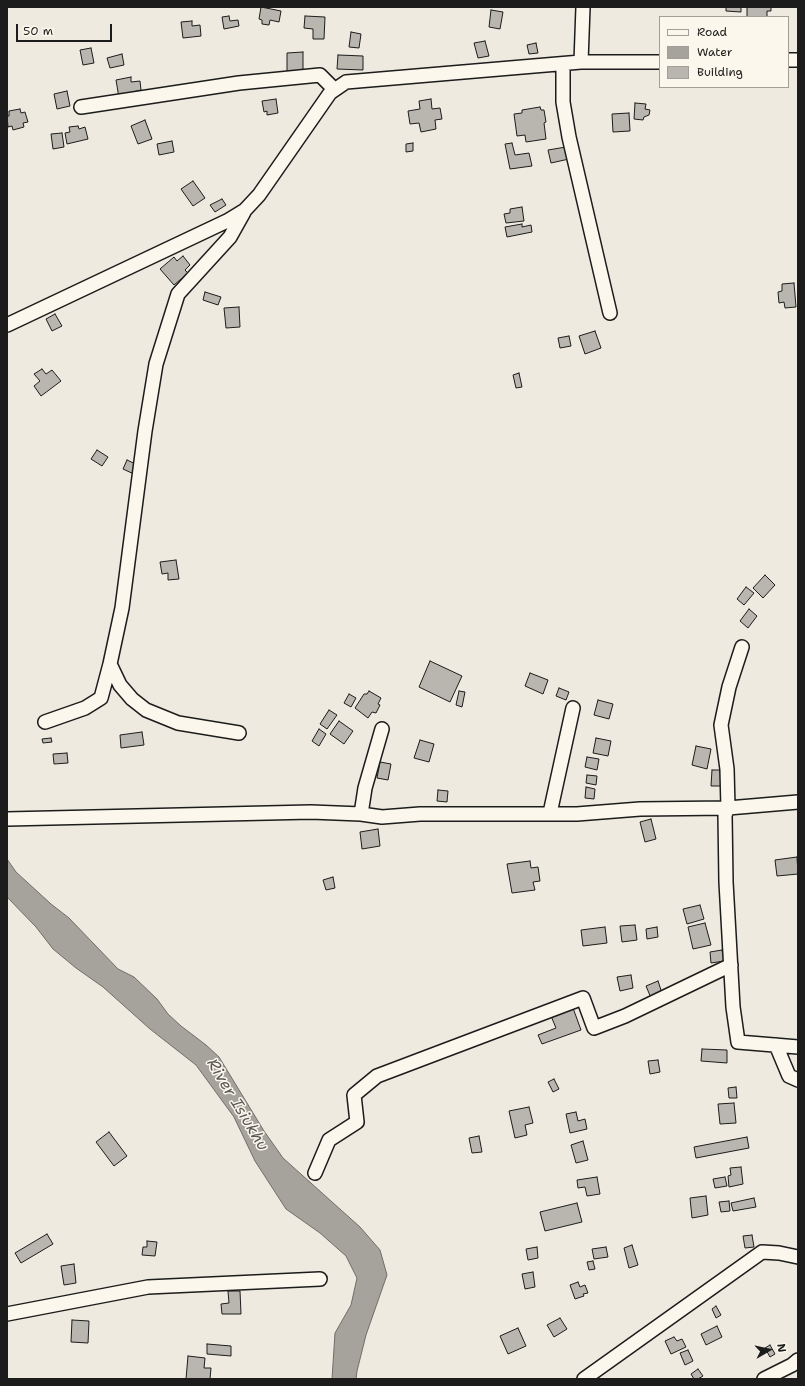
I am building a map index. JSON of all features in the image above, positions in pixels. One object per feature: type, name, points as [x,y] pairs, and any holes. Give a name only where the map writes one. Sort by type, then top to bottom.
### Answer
[{"type":"street","points":[[580,62],[583,7]]},
{"type":"street","points":[[45,722],[85,708],[101,698],[122,608],[144,431],[156,364],[178,294],[230,237],[245,210],[259,195],[330,93],[346,82],[580,62],[659,62]]},
{"type":"street","points":[[563,64],[563,102],[569,137],[610,313]]},
{"type":"street","points":[[81,107],[239,83],[320,75],[334,90]]},
{"type":"street","points":[[7,325],[228,221],[245,210]]},
{"type":"street","points":[[742,647],[729,687],[721,725],[727,769],[728,808],[725,815],[726,882],[733,1007],[738,1042],[798,1047]]},
{"type":"street","points":[[110,664],[120,685],[132,699],[146,710],[178,722],[239,733]]},
{"type":"street","points":[[550,813],[573,708]]},
{"type":"street","points":[[361,814],[366,788],[382,729]]},
{"type":"street","points":[[7,819],[304,812],[382,816],[420,814],[577,814],[693,807],[728,808],[798,802]]},
{"type":"street","points":[[314,1173],[329,1140],[357,1122],[354,1095],[377,1076],[582,998],[594,1028],[625,1016],[730,965]]},
{"type":"street","points":[[776,1046],[789,1076],[798,1080]]},
{"type":"street","points":[[584,1379],[762,1252],[779,1253],[798,1257]]},
{"type":"street","points":[[7,1314],[148,1287],[320,1279]]},
{"type":"street","points":[[764,1379],[792,1365],[798,1360]]},
{"type":"water","name":"River Isiukhu","points":[[7,859],[16,872],[51,904],[69,918],[118,969],[134,977],[157,999],[168,1014],[219,1057],[264,1131],[283,1158],[360,1227],[380,1250],[387,1275],[366,1335],[356,1379],[332,1379],[335,1333],[351,1305],[357,1278],[346,1256],[320,1233],[286,1209],[255,1161],[234,1117],[196,1065],[150,1029],[103,987],[76,968],[53,949],[36,927],[7,897]]},
{"type":"building","points":[[261,7],[281,11],[279,22],[270,20],[269,25],[262,24],[262,20],[259,19]]},
{"type":"building","points":[[726,7],[741,7],[741,12],[726,11]]},
{"type":"building","points":[[747,7],[771,7],[771,11],[767,11],[767,16],[747,16]]},
{"type":"building","points":[[491,10],[503,12],[500,29],[489,27]]},
{"type":"building","points":[[229,16],[230,21],[238,20],[239,26],[224,29],[222,17]]},
{"type":"building","points":[[305,16],[325,17],[324,39],[313,39],[313,29],[304,28]]},
{"type":"building","points":[[192,21],[192,26],[200,25],[201,36],[183,38],[181,22]]},
{"type":"building","points":[[351,32],[361,34],[359,48],[349,47]]},
{"type":"building","points":[[485,41],[489,56],[478,58],[474,43]]},
{"type":"building","points":[[536,43],[538,53],[529,54],[527,45]]},
{"type":"building","points":[[91,48],[94,63],[83,65],[80,50]]},
{"type":"building","points":[[303,52],[303,72],[287,72],[287,53]]},
{"type":"building","points":[[122,54],[124,65],[110,68],[107,58]]},
{"type":"building","points":[[338,55],[363,56],[363,70],[337,69]]},
{"type":"building","points":[[131,77],[131,82],[140,81],[141,90],[133,92],[133,96],[119,98],[116,80]]},
{"type":"building","points":[[67,91],[70,106],[57,109],[54,94]]},
{"type":"building","points":[[276,99],[278,113],[267,115],[267,111],[264,112],[262,101]]},
{"type":"building","points":[[431,99],[432,109],[440,108],[442,119],[435,120],[436,129],[421,132],[419,123],[410,124],[408,111],[420,109],[419,101]]},
{"type":"building","points":[[635,103],[646,104],[645,109],[650,110],[649,115],[644,117],[643,120],[634,119]]},
{"type":"building","points":[[540,107],[541,110],[544,110],[546,139],[526,142],[525,135],[517,136],[514,114],[522,113],[522,110]]},
{"type":"building","points":[[20,109],[21,113],[25,112],[28,122],[23,123],[24,127],[13,130],[12,126],[8,127],[7,116],[9,116],[9,111]]},
{"type":"building","points":[[629,113],[630,131],[613,132],[612,114]]},
{"type":"building","points":[[145,120],[152,139],[138,144],[131,126]]},
{"type":"building","points":[[78,126],[79,129],[85,127],[88,139],[67,144],[65,133],[70,132],[69,127]]},
{"type":"building","points":[[62,133],[64,147],[53,149],[51,134]]},
{"type":"building","points":[[172,141],[174,152],[159,155],[157,144]]},
{"type":"building","points":[[413,143],[413,151],[406,152],[406,144]]},
{"type":"building","points":[[512,143],[515,155],[529,153],[532,166],[510,169],[505,144]]},
{"type":"building","points":[[566,147],[569,159],[551,163],[548,150]]},
{"type":"building","points":[[193,181],[205,198],[193,206],[181,189]]},
{"type":"building","points":[[222,199],[226,205],[215,212],[210,205]]},
{"type":"building","points":[[522,207],[524,221],[506,223],[504,214],[510,213],[510,209]]},
{"type":"building","points":[[522,224],[522,227],[531,225],[532,232],[507,237],[505,227]]},
{"type":"building","points":[[183,256],[190,265],[185,270],[188,273],[174,285],[160,269],[174,257],[177,261]]},
{"type":"building","points":[[794,283],[796,307],[785,308],[784,302],[779,303],[778,292],[782,291],[782,284]]},
{"type":"building","points":[[205,292],[221,297],[218,305],[203,300]]},
{"type":"building","points":[[239,307],[240,327],[226,328],[224,308]]},
{"type":"building","points":[[55,314],[62,326],[52,331],[46,319]]},
{"type":"building","points":[[595,331],[601,348],[585,354],[579,336]]},
{"type":"building","points":[[569,336],[571,346],[560,348],[558,338]]},
{"type":"building","points":[[42,369],[46,374],[52,370],[61,381],[41,396],[34,386],[40,381],[34,374]]},
{"type":"building","points":[[519,373],[522,387],[516,388],[513,375]]},
{"type":"building","points":[[97,450],[108,457],[102,466],[91,459]]},
{"type":"building","points":[[127,460],[140,466],[136,475],[123,469]]},
{"type":"building","points":[[176,560],[179,579],[168,580],[168,573],[162,574],[160,562]]},
{"type":"building","points":[[765,575],[775,585],[763,598],[753,588]]},
{"type":"building","points":[[746,587],[754,593],[744,605],[737,599]]},
{"type":"building","points":[[749,609],[757,616],[748,628],[740,621]]},
{"type":"building","points":[[430,661],[462,676],[450,702],[419,687]]},
{"type":"building","points":[[530,673],[548,680],[543,694],[525,686]]},
{"type":"building","points":[[559,688],[569,692],[566,700],[556,696]]},
{"type":"building","points":[[369,691],[381,698],[378,704],[380,705],[376,713],[372,712],[368,718],[355,708],[364,694],[367,694]]},
{"type":"building","points":[[459,691],[465,692],[462,707],[456,705]]},
{"type":"building","points":[[349,694],[356,698],[351,707],[344,703]]},
{"type":"building","points":[[598,700],[613,704],[609,719],[594,715]]},
{"type":"building","points":[[329,710],[337,715],[327,729],[320,724]]},
{"type":"building","points":[[339,721],[353,731],[344,744],[330,734]]},
{"type":"building","points":[[319,729],[326,734],[319,746],[312,741]]},
{"type":"building","points":[[142,732],[144,745],[121,748],[120,735]]},
{"type":"building","points":[[51,738],[52,742],[43,743],[42,739]]},
{"type":"building","points":[[596,738],[611,741],[608,756],[593,753]]},
{"type":"building","points":[[420,740],[434,744],[429,762],[414,758]]},
{"type":"building","points":[[696,746],[711,749],[707,769],[692,765]]},
{"type":"building","points":[[67,753],[68,763],[54,764],[53,754]]},
{"type":"building","points":[[587,757],[599,759],[597,770],[585,767]]},
{"type":"building","points":[[380,762],[391,764],[388,780],[377,778]]},
{"type":"building","points":[[712,770],[722,770],[722,786],[711,786]]},
{"type":"building","points":[[587,775],[597,776],[596,785],[586,783]]},
{"type":"building","points":[[586,787],[595,789],[594,799],[585,798]]},
{"type":"building","points":[[438,790],[448,791],[447,802],[437,801]]},
{"type":"building","points":[[651,819],[656,839],[645,842],[640,822]]},
{"type":"building","points":[[378,829],[380,846],[362,849],[360,832]]},
{"type":"building","points":[[797,857],[798,874],[777,876],[775,860]]},
{"type":"building","points":[[530,861],[531,868],[538,867],[540,881],[533,882],[535,890],[512,893],[507,864]]},
{"type":"building","points":[[333,877],[335,888],[326,890],[323,880]]},
{"type":"building","points":[[700,905],[704,919],[687,924],[683,909]]},
{"type":"building","points":[[705,923],[711,945],[693,949],[688,927]]},
{"type":"building","points":[[635,925],[637,940],[622,942],[620,926]]},
{"type":"building","points":[[605,927],[607,943],[583,946],[581,930]]},
{"type":"building","points":[[657,927],[658,937],[647,939],[646,929]]},
{"type":"building","points":[[722,950],[724,961],[711,963],[710,952]]},
{"type":"building","points":[[631,975],[633,988],[620,991],[617,977]]},
{"type":"building","points":[[658,981],[662,993],[651,998],[646,986]]},
{"type":"building","points":[[573,1008],[581,1030],[542,1044],[538,1035],[556,1028],[551,1016]]},
{"type":"building","points":[[702,1049],[727,1050],[727,1063],[701,1061]]},
{"type":"building","points":[[658,1060],[660,1072],[650,1074],[648,1061]]},
{"type":"building","points":[[554,1079],[559,1089],[553,1092],[548,1082]]},
{"type":"building","points":[[736,1087],[737,1098],[729,1098],[728,1088]]},
{"type":"building","points":[[734,1103],[736,1123],[720,1124],[718,1104]]},
{"type":"building","points":[[529,1107],[533,1123],[525,1125],[527,1135],[515,1138],[509,1111]]},
{"type":"building","points":[[576,1112],[578,1121],[585,1119],[587,1129],[570,1133],[566,1114]]},
{"type":"building","points":[[109,1132],[127,1156],[114,1166],[96,1142]]},
{"type":"building","points":[[479,1136],[482,1152],[472,1153],[469,1138]]},
{"type":"building","points":[[747,1137],[749,1148],[696,1158],[694,1147]]},
{"type":"building","points":[[583,1141],[588,1160],[576,1163],[571,1145]]},
{"type":"building","points":[[741,1167],[743,1184],[729,1187],[728,1176],[731,1175],[730,1168]]},
{"type":"building","points":[[597,1177],[600,1194],[587,1196],[585,1187],[578,1188],[577,1180]]},
{"type":"building","points":[[725,1177],[727,1186],[715,1188],[713,1179]]},
{"type":"building","points":[[706,1196],[708,1215],[692,1218],[690,1198]]},
{"type":"building","points":[[754,1198],[756,1207],[733,1211],[731,1203]]},
{"type":"building","points":[[729,1201],[730,1211],[721,1212],[719,1202]]},
{"type":"building","points":[[577,1203],[582,1222],[545,1231],[540,1212]]},
{"type":"building","points":[[47,1234],[53,1244],[21,1263],[15,1253]]},
{"type":"building","points":[[752,1235],[754,1247],[745,1248],[743,1236]]},
{"type":"building","points":[[147,1241],[157,1242],[155,1256],[142,1255],[143,1247],[147,1247]]},
{"type":"building","points":[[632,1245],[638,1265],[629,1268],[624,1248]]},
{"type":"building","points":[[537,1247],[538,1258],[528,1260],[526,1249]]},
{"type":"building","points":[[606,1247],[608,1257],[594,1259],[592,1249]]},
{"type":"building","points":[[593,1261],[595,1269],[589,1270],[587,1262]]},
{"type":"building","points":[[74,1264],[76,1283],[64,1285],[61,1266]]},
{"type":"building","points":[[533,1272],[535,1287],[525,1289],[522,1274]]},
{"type":"building","points":[[578,1282],[580,1287],[585,1285],[588,1293],[575,1299],[570,1285]]},
{"type":"building","points":[[228,1291],[240,1291],[241,1314],[222,1314],[221,1304],[229,1303]]},
{"type":"building","points":[[716,1306],[721,1315],[716,1318],[712,1309]]},
{"type":"building","points":[[560,1318],[567,1329],[554,1337],[547,1325]]},
{"type":"building","points":[[72,1320],[89,1321],[88,1343],[71,1342]]},
{"type":"building","points":[[717,1326],[722,1337],[706,1345],[701,1334]]},
{"type":"building","points":[[518,1328],[526,1346],[508,1354],[500,1336]]},
{"type":"building","points":[[674,1337],[677,1341],[682,1339],[686,1347],[671,1354],[665,1341]]},
{"type":"building","points":[[207,1344],[231,1346],[231,1356],[207,1354]]},
{"type":"building","points":[[770,1345],[775,1354],[770,1357],[765,1348]]},
{"type":"building","points":[[688,1350],[693,1361],[685,1365],[680,1353]]},
{"type":"building","points":[[188,1356],[205,1358],[204,1368],[211,1368],[210,1379],[186,1379]]},
{"type":"building","points":[[698,1369],[703,1376],[698,1379],[694,1379],[691,1374]]}]
